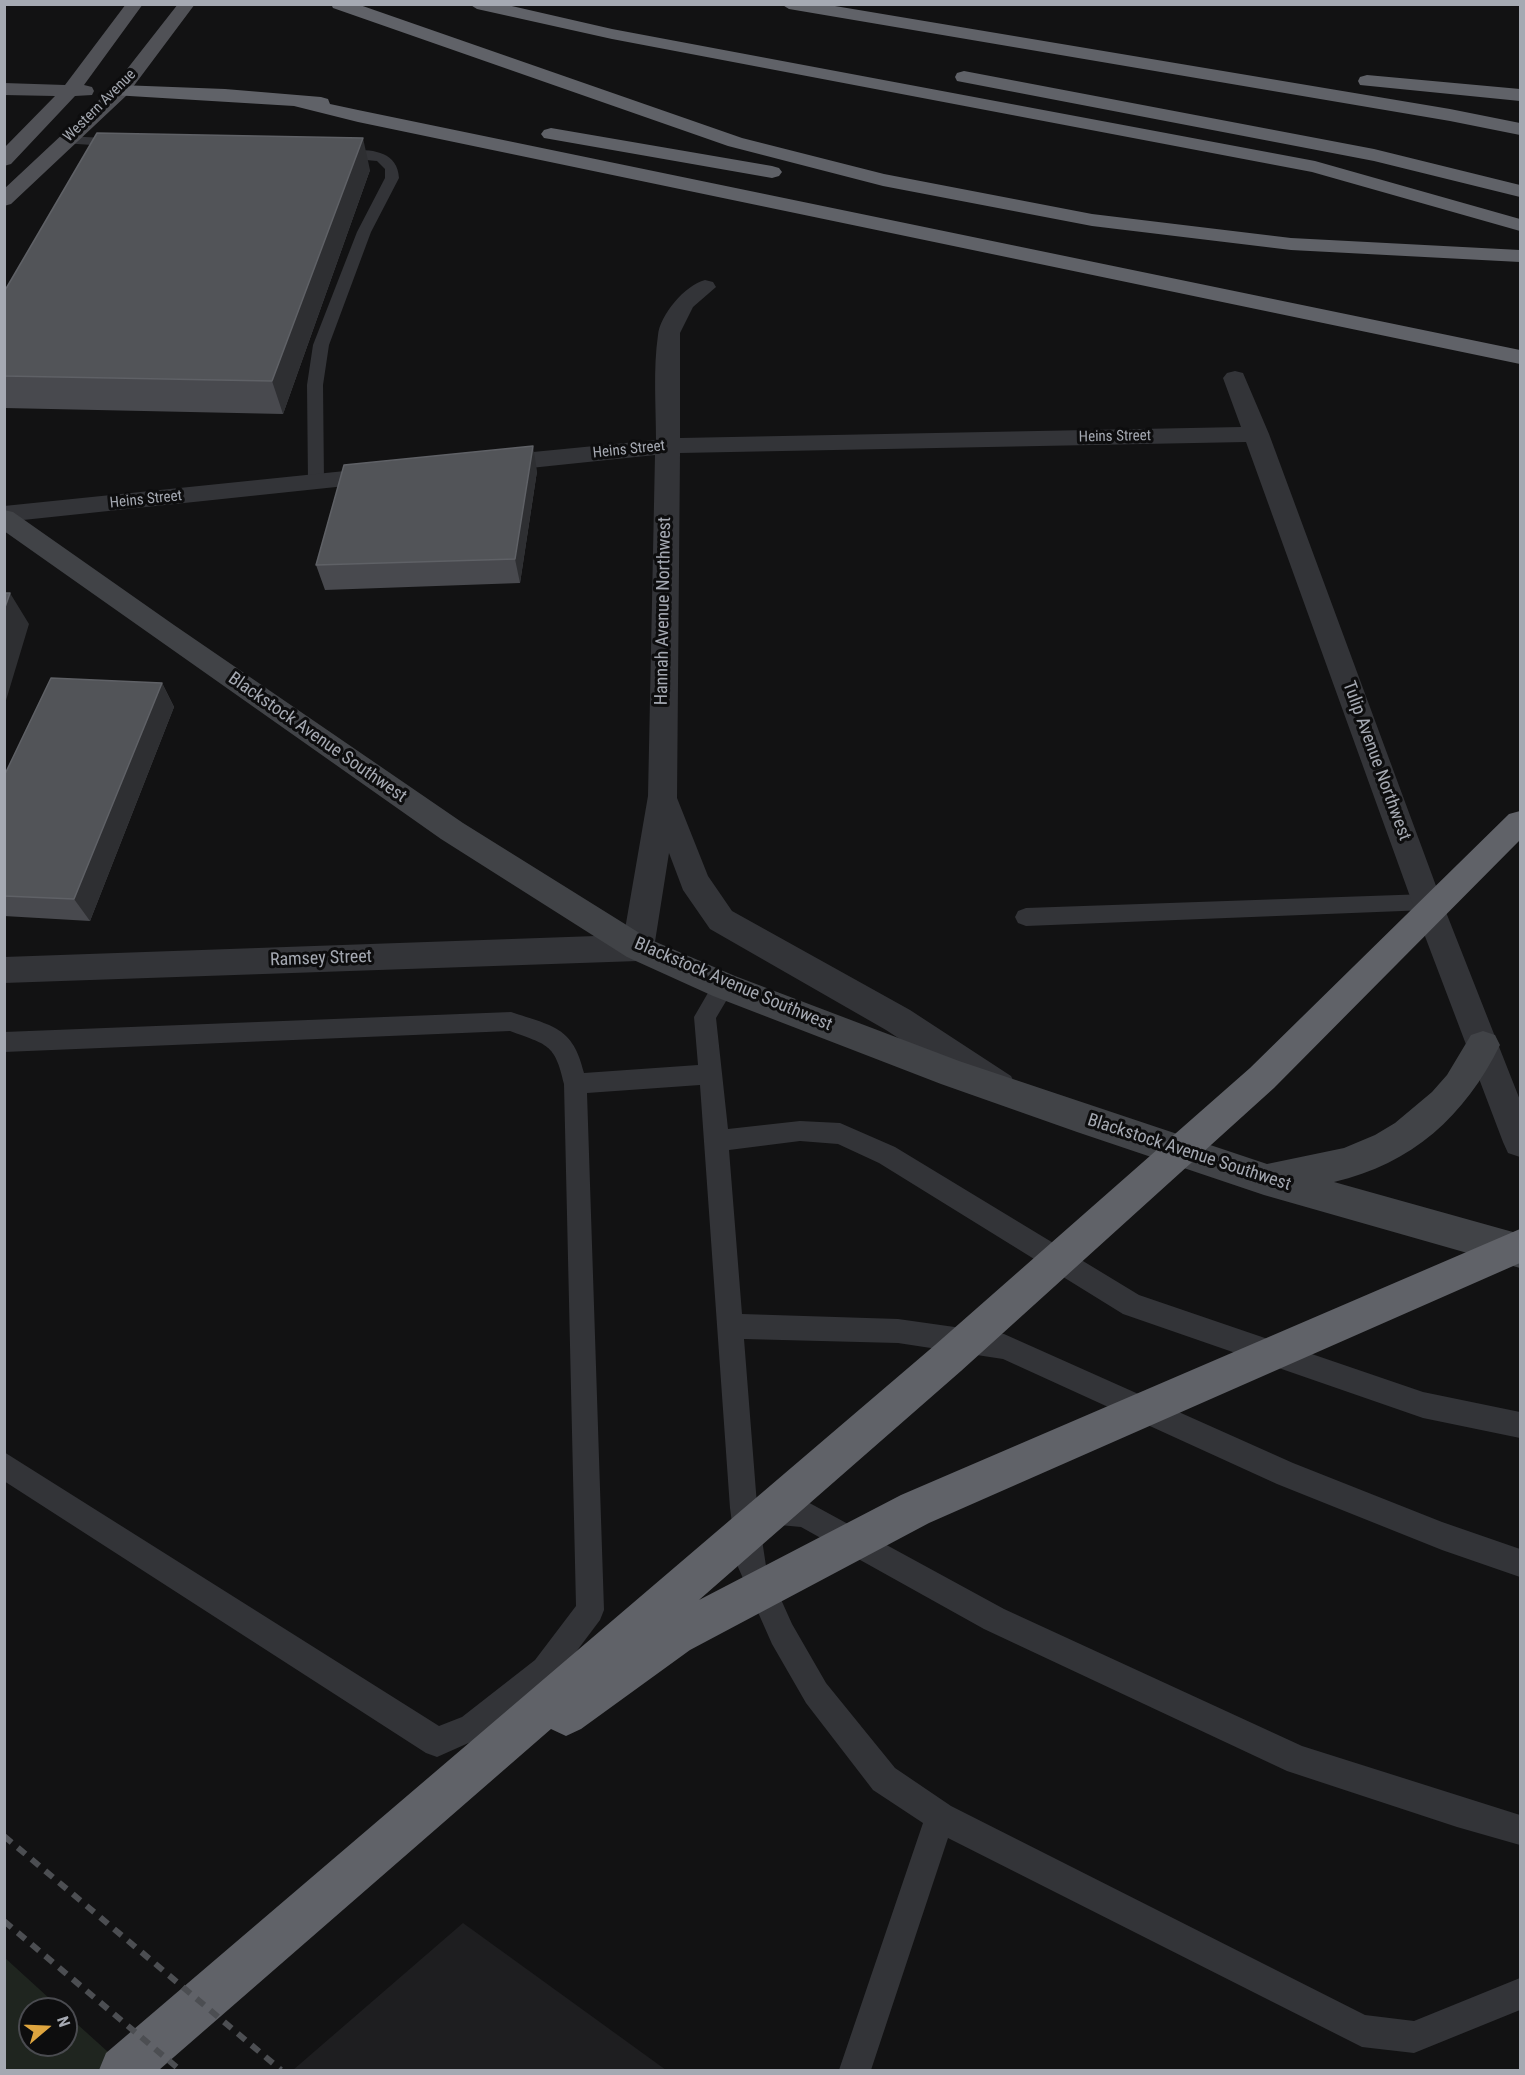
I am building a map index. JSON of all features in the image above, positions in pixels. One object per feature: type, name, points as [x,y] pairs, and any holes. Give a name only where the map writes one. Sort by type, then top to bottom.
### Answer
[{"type":"highway","points":[[339,4],[735,142],[883,180],[1092,220]]},
{"type":"highway","points":[[477,4],[612,34],[1315,167],[1507,219],[1521,225]]},
{"type":"highway","points":[[554,4],[602,13]]},
{"type":"highway","points":[[789,4],[1439,113],[1521,129]]},
{"type":"highway","points":[[876,19],[1341,78],[1521,95]]},
{"type":"highway","points":[[944,74],[1374,154],[1521,191]]},
{"type":"highway","points":[[120,91],[225,94],[299,102],[374,106],[482,122]]},
{"type":"highway","points":[[299,102],[1521,357]]},
{"type":"highway","points":[[529,130],[809,178],[1092,220],[1291,244],[1519,256]]},
{"type":"highway","points":[[123,2070],[948,1358],[1262,1078],[1521,822]]},
{"type":"highway","points":[[387,1844],[675,1635],[915,1509],[1521,1246]]},
{"type":"main road","name":"Western Avenue","points":[[4,160],[70,91],[135,4]]},
{"type":"main road","name":"Western Avenue","points":[[4,200],[120,91],[187,4]]},
{"type":"main road","points":[[4,88],[120,91]]},
{"type":"street","name":"Hannah Avenue Northwest","points":[[638,948],[663,796],[669,333],[684,304],[705,287]]},
{"type":"street","name":"Tulip Avenue Northwest","points":[[1235,378],[1427,902],[1521,1142]]},
{"type":"street","name":"Heins Street","points":[[468,466],[666,446],[1257,435]]},
{"type":"street","name":"Heins Street","points":[[4,516],[410,472]]},
{"type":"street","name":"Blackstock Avenue Southwest","points":[[4,516],[164,632],[452,831],[638,948],[724,986],[1010,1093],[1264,1179],[1521,1251]]},
{"type":"street","points":[[663,796],[676,839],[694,881],[721,920],[898,1020],[1010,1093]]},
{"type":"street","name":"Ramsey Street","points":[[4,970],[638,948]]},
{"type":"street","points":[[1264,1179],[1344,1164],[1380,1150],[1404,1136],[1453,1095],[1474,1064],[1482,1045]]},
{"type":"lane","points":[[67,140],[141,144]]},
{"type":"lane","points":[[316,482],[315,385],[321,345],[364,232],[392,178],[393,169],[388,161],[377,156],[318,153]]},
{"type":"lane","points":[[1026,917],[1427,902]]},
{"type":"lane","points":[[724,986],[705,1017],[717,1141],[744,1508],[752,1567],[782,1634],[816,1693],[884,1779],[940,1817],[1362,2031],[1414,2037],[1521,1995]]},
{"type":"lane","points":[[4,1042],[511,1021],[553,1037],[568,1053],[575,1084],[590,1610],[545,1670],[472,1727],[437,1742],[4,1465]]},
{"type":"lane","points":[[575,1084],[710,1074]]},
{"type":"lane","points":[[717,1141],[800,1131],[840,1134],[887,1155],[1132,1305],[1423,1405],[1521,1425]]},
{"type":"lane","points":[[730,1326],[898,1331],[1004,1347],[1287,1473],[1442,1536],[1521,1563]]},
{"type":"lane","points":[[744,1508],[804,1514],[994,1619],[1298,1760],[1457,1812],[1521,1830]]},
{"type":"lane","points":[[855,2070],[940,1817]]},
{"type":"shaded area","points":[[463,1923],[666,2070],[293,2070]]},
{"type":"shaded area","points":[[4,1957],[48,1997],[18,1997],[18,2057],[78,2057],[78,2025],[128,2070],[5,2070]]},
{"type":"building","points":[[97,133],[363,138],[272,381],[4,376],[4,292]]},
{"type":"building","points":[[533,446],[515,559],[316,565],[344,465]]},
{"type":"building","points":[[4,593],[10,593],[4,610]]},
{"type":"building","points":[[51,678],[162,683],[74,899],[4,896],[4,776]]},
{"type":"railway","points":[[4,1836],[281,2070]]},
{"type":"railway","points":[[4,1921],[180,2070]]}]
